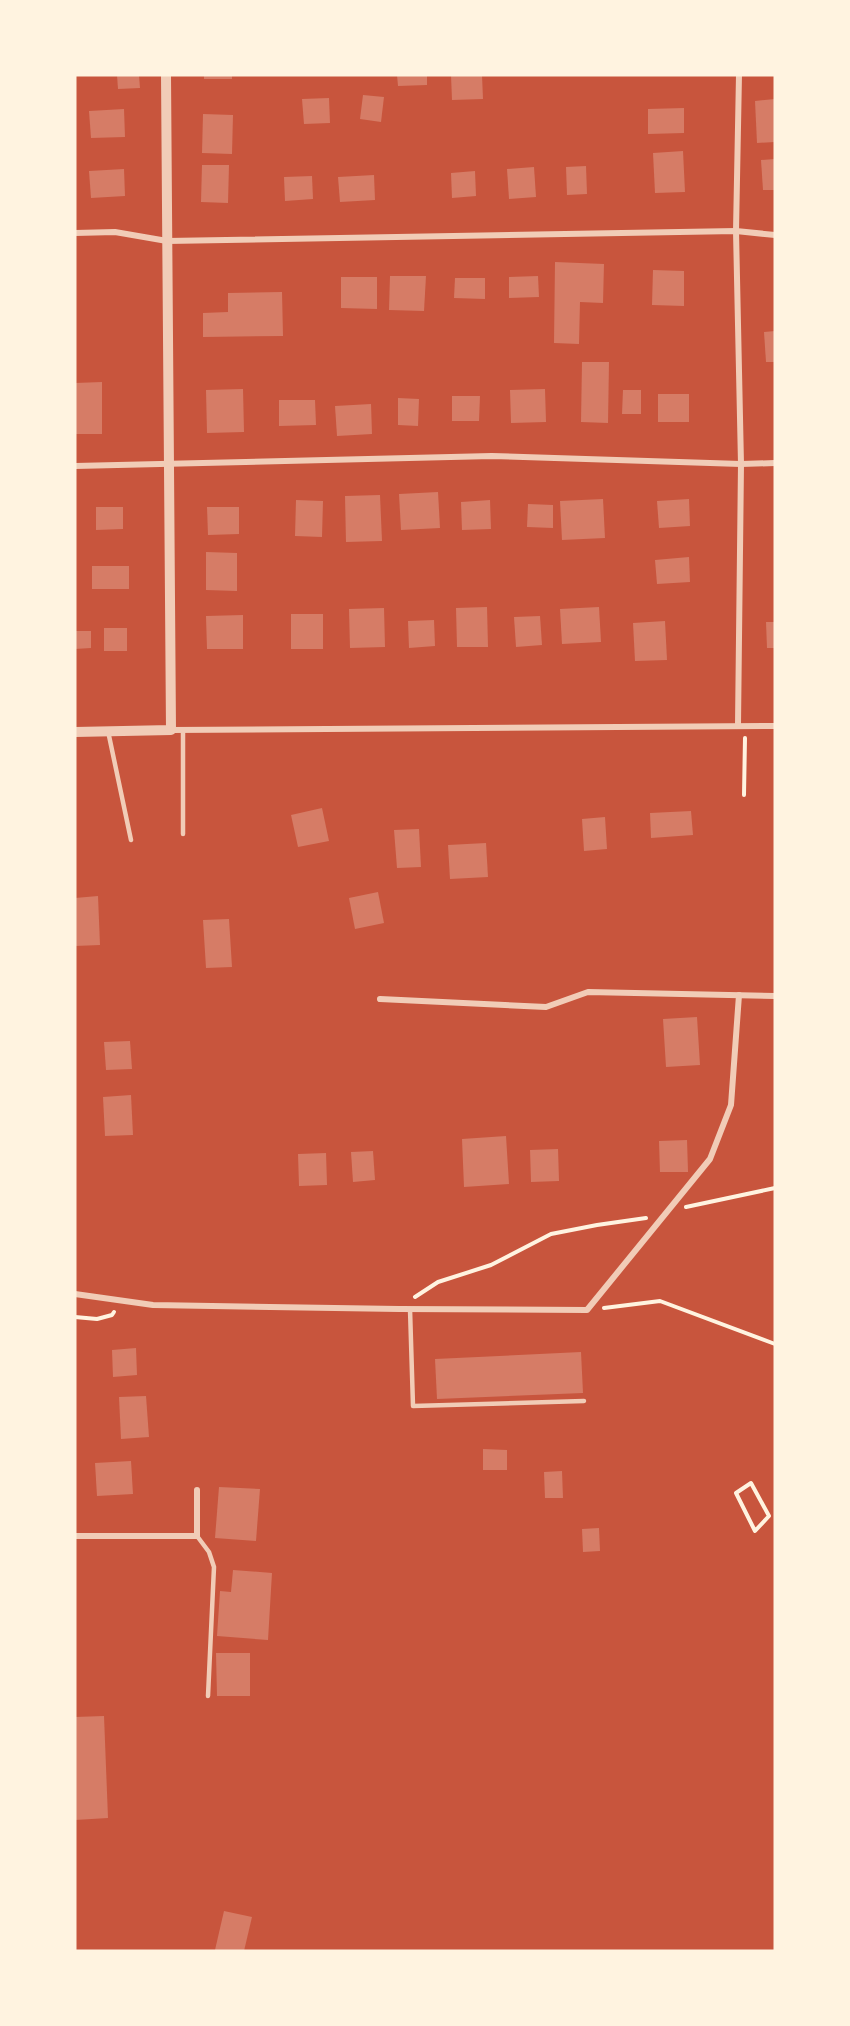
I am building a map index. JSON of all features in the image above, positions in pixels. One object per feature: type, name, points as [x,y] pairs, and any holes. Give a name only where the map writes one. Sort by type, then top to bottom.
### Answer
[{"type":"street","points":[[166,75],[169,465],[177,730]]},
{"type":"street","points":[[738,725],[741,464],[736,231],[739,75]]},
{"type":"street","points":[[75,232],[115,232],[167,241],[736,231],[775,235]]},
{"type":"street","points":[[75,466],[492,456],[741,464],[775,463]]},
{"type":"street","points":[[75,732],[775,726]]},
{"type":"street","points":[[380,999],[546,1007],[588,992],[775,996]]},
{"type":"street","points":[[75,1294],[153,1305],[587,1310],[710,1159],[731,1105],[739,995]]},
{"type":"street","points":[[75,1536],[197,1536],[197,1490]]},
{"type":"lane","points":[[177,730],[183,834]]},
{"type":"lane","points":[[108,731],[131,840]]},
{"type":"lane","points":[[410,1309],[413,1406],[584,1401]]},
{"type":"lane","points":[[197,1536],[209,1552],[214,1566],[208,1696]]},
{"type":"path","points":[[744,795],[746,725]]},
{"type":"path","points":[[410,1309],[415,1296],[438,1282],[491,1265],[551,1234],[665,1214],[775,1188]]},
{"type":"path","points":[[75,1317],[97,1318],[112,1315],[121,1301]]},
{"type":"path","points":[[587,1310],[660,1301],[775,1344]]},
{"type":"path","points":[[751,1483],[769,1516],[755,1531],[736,1493],[751,1483]]},
{"type":"building","points":[[117,75],[139,75],[140,88],[118,89]]},
{"type":"building","points":[[204,75],[232,75],[232,79],[204,79]]},
{"type":"building","points":[[397,75],[427,75],[427,85],[398,86]]},
{"type":"building","points":[[451,75],[482,75],[483,99],[452,100]]},
{"type":"building","points":[[363,95],[384,97],[381,122],[360,119]]},
{"type":"building","points":[[329,98],[330,123],[304,124],[302,99]]},
{"type":"building","points":[[775,99],[775,142],[757,143],[755,101]]},
{"type":"building","points":[[684,108],[684,133],[648,134],[648,109]]},
{"type":"building","points":[[124,109],[125,137],[91,138],[89,111]]},
{"type":"building","points":[[203,114],[233,115],[232,154],[202,153]]},
{"type":"building","points":[[683,151],[685,192],[655,193],[653,153]]},
{"type":"building","points":[[775,159],[775,190],[763,190],[761,160]]},
{"type":"building","points":[[202,165],[229,165],[228,203],[201,202]]},
{"type":"building","points":[[586,166],[587,194],[567,195],[566,167]]},
{"type":"building","points":[[534,167],[536,197],[509,199],[507,169]]},
{"type":"building","points":[[124,169],[125,196],[91,198],[89,171]]},
{"type":"building","points":[[475,171],[476,196],[452,198],[451,173]]},
{"type":"building","points":[[374,175],[375,200],[340,202],[338,177]]},
{"type":"building","points":[[312,176],[313,199],[285,201],[284,177]]},
{"type":"building","points":[[555,262],[604,264],[603,303],[580,302],[579,344],[554,343]]},
{"type":"building","points":[[653,270],[684,271],[684,306],[652,305]]},
{"type":"building","points":[[390,276],[426,276],[424,311],[389,310]]},
{"type":"building","points":[[538,276],[539,297],[509,298],[509,277]]},
{"type":"building","points":[[341,277],[377,277],[377,309],[341,308]]},
{"type":"building","points":[[455,278],[485,278],[485,299],[454,298]]},
{"type":"building","points":[[282,292],[283,336],[203,337],[203,313],[228,312],[228,293]]},
{"type":"building","points":[[775,331],[775,362],[766,362],[764,332]]},
{"type":"building","points":[[582,362],[609,362],[608,423],[581,422]]},
{"type":"building","points":[[102,382],[102,434],[75,434],[75,383]]},
{"type":"building","points":[[243,389],[244,432],[207,433],[206,390]]},
{"type":"building","points":[[545,389],[546,422],[511,423],[510,390]]},
{"type":"building","points":[[623,390],[641,390],[641,414],[622,414]]},
{"type":"building","points":[[658,394],[689,394],[689,422],[658,422]]},
{"type":"building","points":[[452,396],[480,396],[479,421],[452,421]]},
{"type":"building","points":[[398,398],[419,399],[418,426],[398,425]]},
{"type":"building","points":[[279,400],[315,400],[316,425],[279,426]]},
{"type":"building","points":[[371,404],[372,434],[337,436],[335,406]]},
{"type":"building","points":[[438,492],[440,528],[401,530],[399,494]]},
{"type":"building","points":[[380,495],[382,541],[346,542],[345,496]]},
{"type":"building","points":[[603,499],[605,538],[562,540],[560,501]]},
{"type":"building","points":[[689,499],[690,526],[659,528],[657,501]]},
{"type":"building","points":[[296,500],[323,501],[322,537],[295,536]]},
{"type":"building","points":[[490,500],[491,529],[462,530],[461,502]]},
{"type":"building","points":[[528,504],[553,505],[553,528],[527,527]]},
{"type":"building","points":[[96,507],[123,507],[123,529],[96,530]]},
{"type":"building","points":[[207,507],[239,507],[239,534],[208,535]]},
{"type":"building","points":[[206,552],[237,553],[237,591],[206,590]]},
{"type":"building","points":[[689,557],[690,582],[657,584],[655,560]]},
{"type":"building","points":[[92,566],[129,566],[129,589],[92,589]]},
{"type":"building","points":[[487,607],[488,647],[457,647],[456,608]]},
{"type":"building","points":[[599,607],[601,642],[562,644],[560,609]]},
{"type":"building","points":[[384,608],[385,647],[350,648],[349,609]]},
{"type":"building","points":[[291,614],[323,614],[323,649],[291,649]]},
{"type":"building","points":[[243,615],[243,649],[207,649],[206,616]]},
{"type":"building","points":[[540,616],[542,645],[516,647],[514,617]]},
{"type":"building","points":[[434,620],[435,646],[409,648],[408,621]]},
{"type":"building","points":[[665,621],[667,660],[635,661],[633,623]]},
{"type":"building","points":[[766,622],[775,622],[775,648],[767,648]]},
{"type":"building","points":[[104,628],[127,628],[127,651],[104,651]]},
{"type":"building","points":[[75,631],[91,631],[91,648],[75,649]]},
{"type":"building","points":[[322,808],[329,841],[298,847],[291,815]]},
{"type":"building","points":[[691,811],[693,835],[651,838],[650,813]]},
{"type":"building","points":[[605,817],[607,849],[584,851],[582,819]]},
{"type":"building","points":[[419,829],[421,867],[397,868],[394,830]]},
{"type":"building","points":[[486,843],[488,877],[450,879],[448,845]]},
{"type":"building","points":[[378,892],[384,923],[355,929],[349,898]]},
{"type":"building","points":[[98,896],[100,945],[75,946],[75,898]]},
{"type":"building","points":[[229,919],[232,967],[206,968],[203,920]]},
{"type":"building","points":[[697,1017],[700,1065],[666,1067],[663,1019]]},
{"type":"building","points":[[130,1041],[132,1069],[106,1070],[104,1042]]},
{"type":"building","points":[[131,1095],[133,1135],[105,1136],[103,1097]]},
{"type":"building","points":[[506,1136],[509,1184],[464,1187],[462,1139]]},
{"type":"building","points":[[687,1140],[688,1172],[660,1172],[659,1141]]},
{"type":"building","points":[[558,1149],[559,1181],[531,1182],[530,1150]]},
{"type":"building","points":[[373,1151],[375,1180],[353,1182],[351,1152]]},
{"type":"building","points":[[326,1153],[327,1185],[299,1186],[298,1154]]},
{"type":"building","points":[[136,1348],[137,1375],[113,1377],[112,1350]]},
{"type":"building","points":[[581,1352],[583,1393],[437,1399],[435,1359]]},
{"type":"building","points":[[146,1396],[149,1437],[121,1439],[119,1397]]},
{"type":"building","points":[[483,1449],[507,1450],[507,1470],[483,1470]]},
{"type":"building","points":[[131,1461],[133,1494],[97,1496],[95,1463]]},
{"type":"building","points":[[562,1471],[563,1498],[545,1498],[544,1472]]},
{"type":"building","points":[[219,1487],[260,1489],[256,1541],[215,1538]]},
{"type":"building","points":[[599,1528],[600,1551],[583,1552],[582,1529]]},
{"type":"building","points":[[233,1570],[272,1573],[268,1640],[217,1636],[220,1591],[231,1592]]},
{"type":"building","points":[[216,1653],[250,1653],[250,1696],[217,1696]]},
{"type":"building","points":[[104,1716],[108,1818],[75,1820],[75,1717]]},
{"type":"building","points":[[224,1911],[252,1917],[244,1951],[215,1950]]}]
